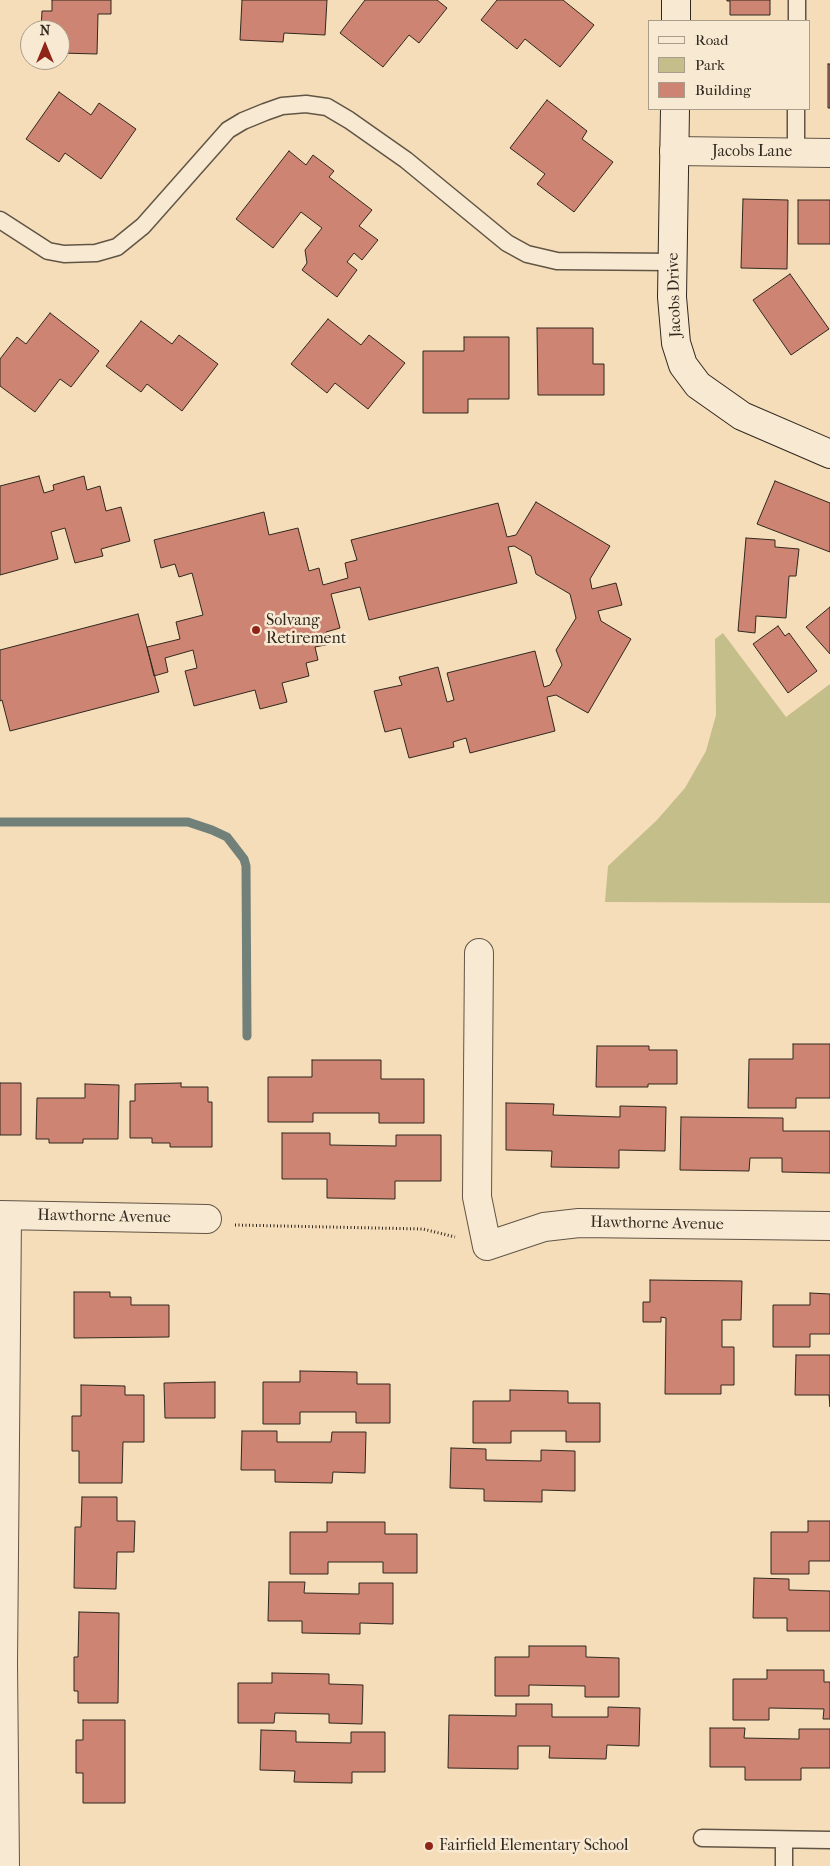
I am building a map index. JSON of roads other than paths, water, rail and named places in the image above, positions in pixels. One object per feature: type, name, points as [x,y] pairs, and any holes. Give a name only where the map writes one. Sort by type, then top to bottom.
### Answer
[{"type":"street","points":[[676,0],[676,20]]},
{"type":"street","name":"Jacobs Drive","points":[[675,110],[672,297],[676,343],[683,365],[698,385],[742,416],[830,454]]},
{"type":"street","name":"Jacobs Lane","points":[[674,151],[830,153]]},
{"type":"street","name":"Hawthorne Avenue","points":[[479,954],[477,1197],[487,1246],[544,1227],[579,1223],[830,1226]]},
{"type":"street","points":[[4,1216],[3,1664],[5,1866]]},
{"type":"street","name":"Hawthorne Avenue","points":[[4,1216],[208,1219]]},
{"type":"lane","points":[[797,0],[797,20]]},
{"type":"lane","points":[[0,220],[48,251],[80,254],[96,253],[118,247],[143,226],[228,130],[242,121],[282,106],[306,104],[327,107],[349,120],[406,160],[507,242],[527,254],[557,261],[673,262]]},
{"type":"lane","points":[[796,110],[796,152]]},
{"type":"lane","points":[[702,1838],[830,1840]]},
{"type":"lane","points":[[784,1840],[784,1866]]},
{"type":"waterway","points":[[0,822],[188,822],[227,837],[244,859],[246,866],[247,1036]]},
{"type":"place","name":"Solvang Retirement","points":[[256,630]]},
{"type":"place","name":"Fairfield Elementary School","points":[[429,1846]]}]
